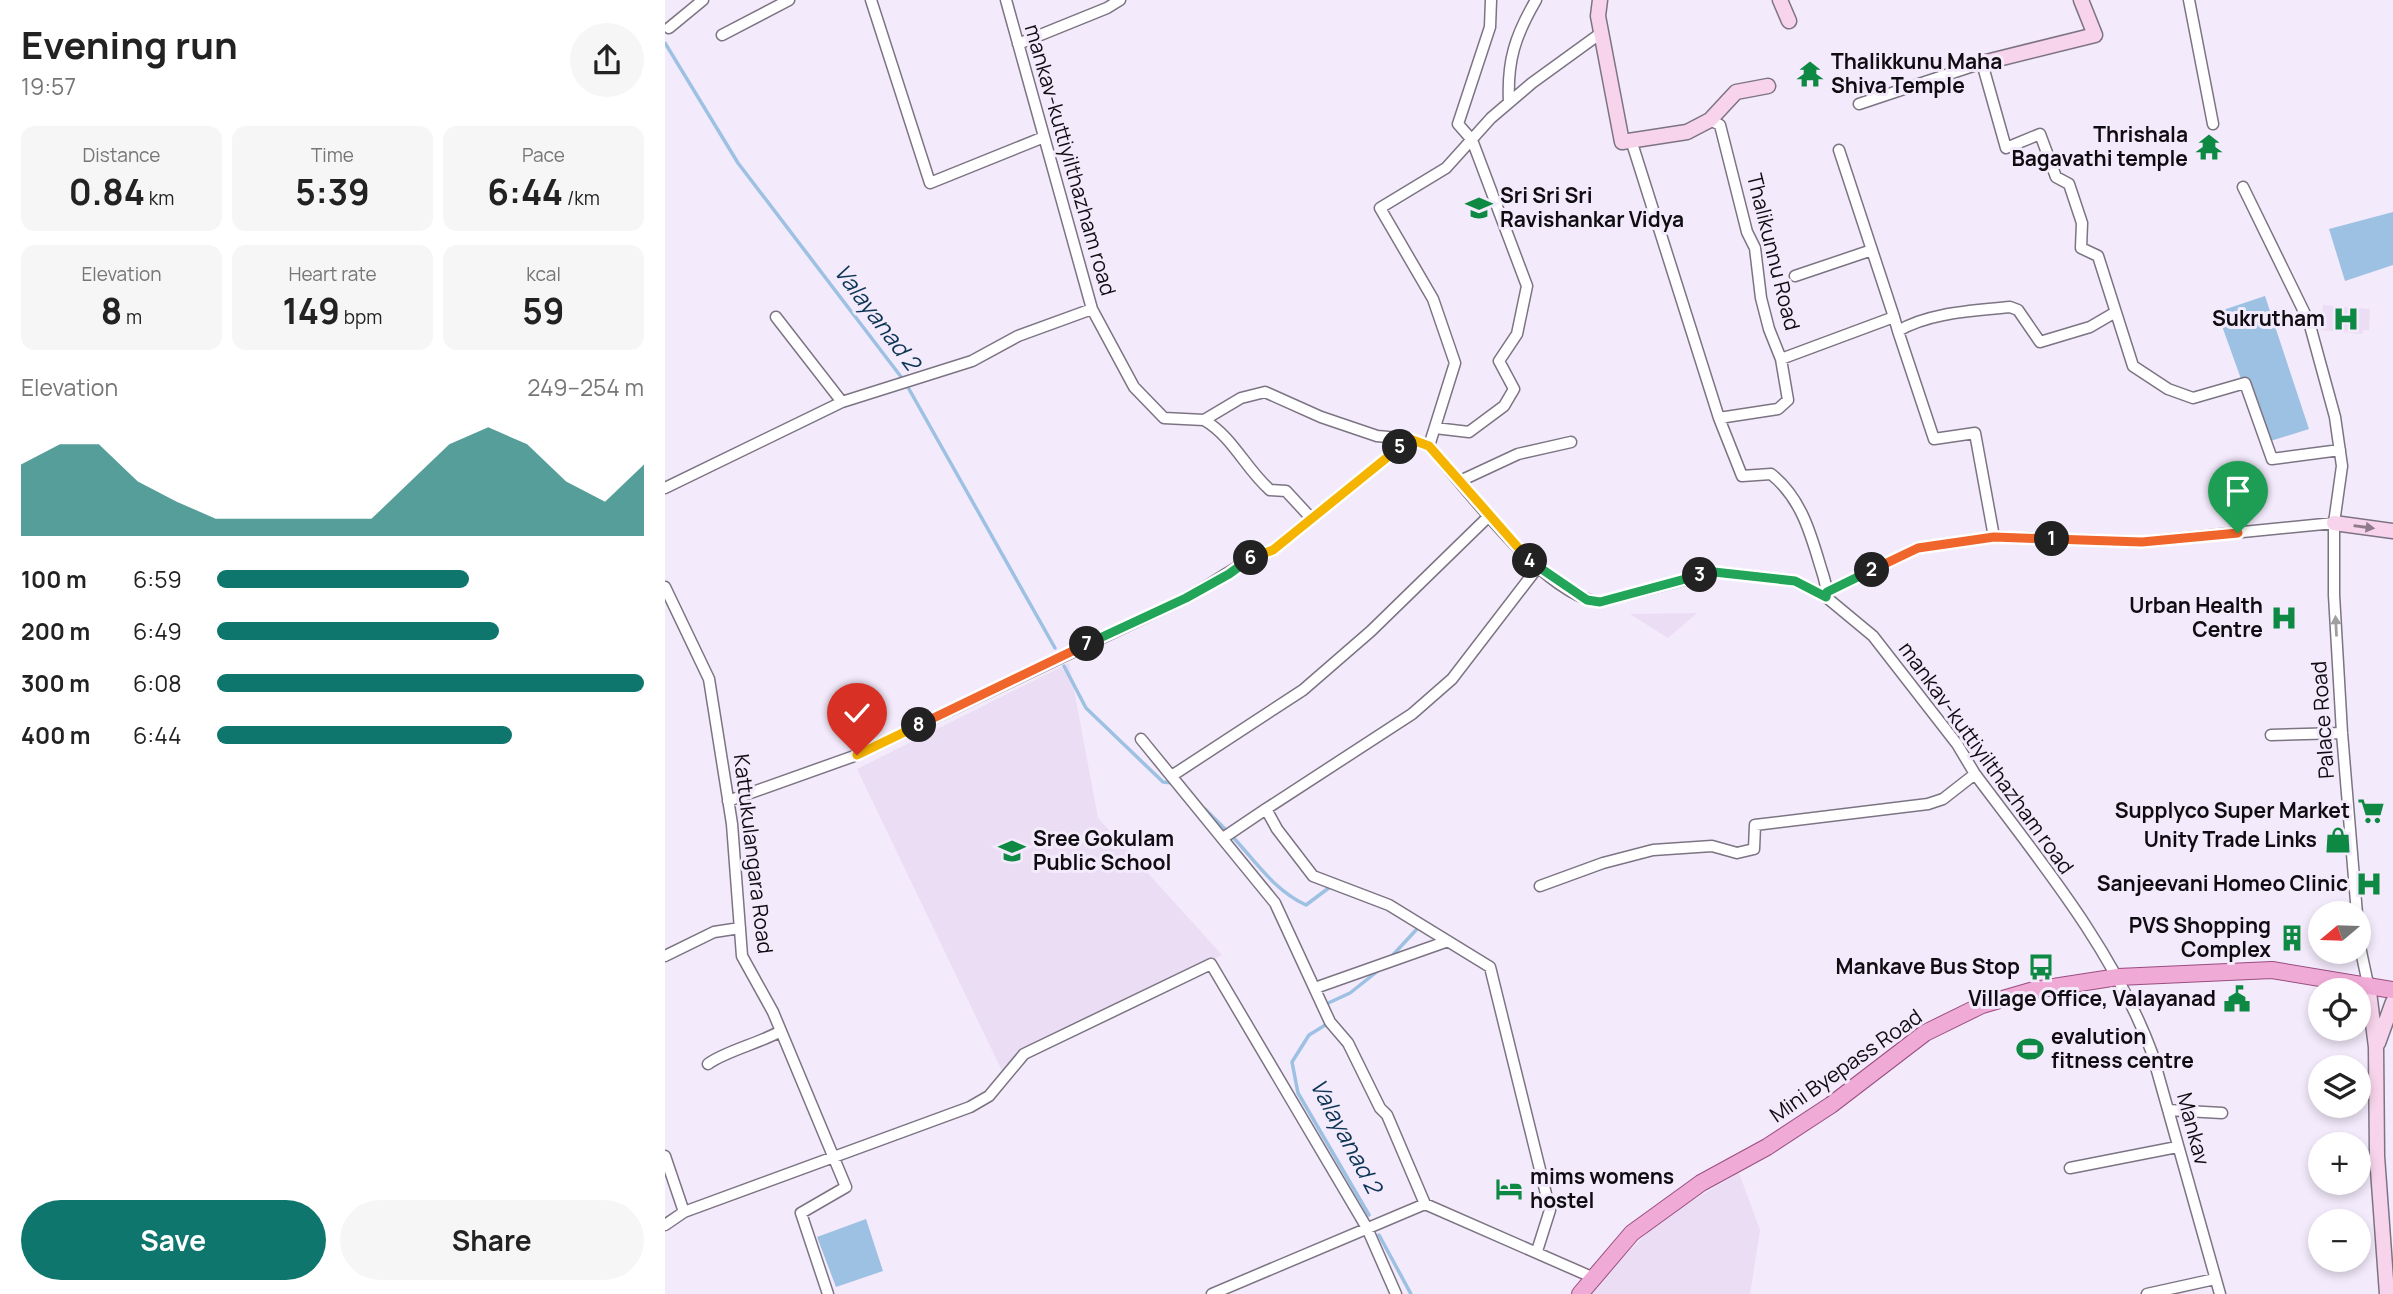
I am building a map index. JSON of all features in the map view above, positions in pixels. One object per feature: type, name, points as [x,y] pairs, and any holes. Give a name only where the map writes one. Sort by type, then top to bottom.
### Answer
[{"type":"main road","name":"Mini Byepass Road","points":[[1580,1294],[1642,1226],[1701,1183],[1767,1147],[1831,1105],[1925,1033],[1982,1005],[2034,990],[2118,977],[2272,970],[2327,978]]},
{"type":"main road","name":"Mini Byepass Road","points":[[2371,985],[2393,990]]},
{"type":"street","points":[[669,29],[703,0]]},
{"type":"street","points":[[722,35],[789,0]]},
{"type":"street","points":[[871,0],[930,183],[1044,137]]},
{"type":"street","name":"mankav-kuttiyilthazham road","points":[[1006,0],[1092,309],[1134,387],[1164,418],[1204,420],[1241,398],[1265,392],[1321,417],[1377,436],[1410,439],[1429,446],[1489,516],[1538,567],[1587,600],[1600,602],[1714,572],[1795,581],[1827,594],[1873,636],[1957,744],[1975,774],[2118,977]]},
{"type":"street","points":[[1018,44],[1107,8],[1120,0]]},
{"type":"street","points":[[1435,428],[1469,432],[1504,406],[1514,389],[1499,361],[1517,334],[1527,286],[1472,140],[1458,124],[1490,27],[1492,0]]},
{"type":"street","points":[[1509,102],[1507,69],[1524,21],[1536,0]]},
{"type":"street","points":[[1600,0],[1598,16],[1622,142],[1687,132],[1710,120],[1736,92],[1768,86]]},
{"type":"street","points":[[1780,0],[1789,21]]},
{"type":"street","points":[[1859,104],[1982,63],[2095,35],[2081,0]]},
{"type":"street","points":[[2189,0],[2213,124]]},
{"type":"street","points":[[1429,446],[1455,363],[1433,299],[1380,208],[1446,168],[1509,102],[1601,33]]},
{"type":"street","points":[[1982,63],[2005,148],[2040,134],[2056,177],[2069,184],[2082,223],[2081,248],[2098,256],[2133,366],[2168,389],[2193,398],[2245,383],[2272,459],[2340,450]]},
{"type":"street","name":"Thalikunnu Road","points":[[1710,120],[1720,125],[1747,232],[1755,248],[1761,298],[1769,330],[1781,359],[1788,400],[1778,409],[1719,418]]},
{"type":"street","points":[[1631,141],[1719,418],[1742,476],[1772,474],[1786,486],[1809,526],[1827,594],[1918,548],[1994,537],[2142,542],[2334,523],[2393,531]]},
{"type":"street","points":[[1839,150],[1934,439],[1975,433],[1994,537]]},
{"type":"street","name":"Palace Road","points":[[2243,187],[2309,322],[2335,417],[2342,466],[2334,523],[2334,595],[2356,901]]},
{"type":"street","points":[[1795,276],[1872,250]]},
{"type":"street","points":[[1898,331],[1910,324],[1955,313],[2010,307],[2018,310],[2028,329],[2040,342],[2090,327],[2114,313]]},
{"type":"street","points":[[665,488],[842,402],[972,361],[1018,336],[1092,309]]},
{"type":"street","points":[[776,317],[842,402]]},
{"type":"street","name":"Thalikunnu Road","points":[[1781,359],[1894,317]]},
{"type":"street","points":[[1204,420],[1220,430],[1259,481],[1270,490],[1286,491],[1311,518]]},
{"type":"street","points":[[728,801],[857,755],[1186,598],[1229,574],[1245,560],[1273,550],[1410,439]]},
{"type":"street","points":[[1460,481],[1518,454],[1571,442]]},
{"type":"street","points":[[1173,775],[1303,690],[1371,631],[1489,516]]},
{"type":"street","points":[[1223,838],[1412,714],[1442,688],[1538,567]]},
{"type":"street","name":"Kattukulangara Road","points":[[665,587],[709,679],[728,801],[742,956],[781,1031],[846,1187],[801,1213],[828,1294]]},
{"type":"street","points":[[2271,735],[2342,733]]},
{"type":"street","points":[[1141,739],[1275,903],[1330,1022],[1348,1044],[1380,1108],[1387,1115],[1425,1204],[1594,1278]]},
{"type":"street","points":[[1540,886],[1603,863],[1653,850],[1712,846],[1737,853],[1753,849],[1755,825],[1928,804],[1943,799],[1975,774]]},
{"type":"street","points":[[1266,809],[1277,829],[1313,876],[1389,905],[1490,967],[1550,1210],[1537,1251]]},
{"type":"street","points":[[665,956],[714,932],[740,928]]},
{"type":"street","points":[[1315,988],[1448,941]]},
{"type":"street","points":[[665,1226],[684,1212],[970,1107],[989,1096],[1024,1054],[1211,964],[1367,1228],[1397,1294]]},
{"type":"street","name":"Mankav","points":[[2118,977],[2139,1018],[2220,1294]]},
{"type":"street","points":[[2376,1047],[2393,1002]]},
{"type":"street","points":[[2371,1008],[2376,1047],[2377,1156],[2387,1294]]},
{"type":"street","points":[[708,1064],[758,1044],[781,1031]]},
{"type":"street","points":[[2168,1110],[2222,1113]]},
{"type":"street","points":[[2070,1168],[2177,1147]]},
{"type":"street","points":[[665,1156],[684,1212]]},
{"type":"street","points":[[1212,1294],[1425,1204]]},
{"type":"street","points":[[2147,1294],[2215,1279]]},
{"type":"shaded area","name":"Sukrutham","points":[[2323,305],[2370,309],[2369,330],[2363,330],[2362,334],[2321,330]]},
{"type":"shaded area","points":[[1697,613],[1668,638],[1630,614]]},
{"type":"shaded area","name":"Sree Gokulam Public School","points":[[1069,663],[1098,818],[1222,955],[1003,1073],[857,769]]},
{"type":"shaded area","points":[[1739,1173],[1760,1230],[1750,1294],[1587,1294],[1661,1219]]},
{"type":"water","points":[[2393,212],[2393,265],[2345,281],[2329,229]]},
{"type":"water","points":[[2265,296],[2309,429],[2264,443],[2217,312]]},
{"type":"water","points":[[866,1219],[883,1271],[836,1287],[817,1237]]},
{"type":"waterway","name":"Valayanad 2","points":[[665,43],[738,163],[905,382],[1055,648]]},
{"type":"waterway","name":"Valayanad 2","points":[[1064,666],[1086,708],[1163,782],[1173,783]]},
{"type":"waterway","name":"Valayanad 2","points":[[1205,809],[1227,831]]},
{"type":"waterway","name":"Valayanad 2","points":[[1232,836],[1284,892],[1306,905],[1330,887]]},
{"type":"waterway","name":"Valayanad 2","points":[[1391,957],[1416,930]]},
{"type":"waterway","name":"Valayanad 2","points":[[1324,1005],[1350,993],[1379,970]]},
{"type":"waterway","name":"Valayanad 2","points":[[1327,1024],[1309,1035],[1292,1062],[1298,1093],[1369,1215]]},
{"type":"waterway","points":[[1379,1235],[1411,1294]]},
{"type":"place","name":"Thalikkunu Maha Shiva Temple","points":[[1810,74]]},
{"type":"place","name":"Thrishala Bagavathi temple","points":[[2209,147]]},
{"type":"place","name":"Sri Sri Sri Ravishankar Vidya","points":[[1479,208]]},
{"type":"place","name":"Sukrutham","points":[[2346,319]]},
{"type":"place","name":"Urban Health Centre","points":[[2284,618]]},
{"type":"place","name":"Supplyco Super Market","points":[[2371,811]]},
{"type":"place","name":"Unity Trade Links","points":[[2338,840]]},
{"type":"place","name":"Sree Gokulam Public School","points":[[1012,851]]},
{"type":"place","name":"Sanjeevani Homeo Clinic","points":[[2369,884]]},
{"type":"place","name":"PVS Shopping Complex","points":[[2292,938]]},
{"type":"place","name":"Mankave Bus Stop","points":[[2041,967]]},
{"type":"place","name":"Village Office, Valayanad","points":[[2237,999]]},
{"type":"place","name":"evalution fitness centre","points":[[2030,1049]]},
{"type":"place","name":"mims womens hostel","points":[[1509,1189]]},
{"type":"route","points":[[857,755],[1186,598],[1229,574],[1245,560],[1273,550],[1410,439],[1429,446],[1530,562],[1587,600],[1600,602],[1714,572],[1795,581],[1826,597],[1827,592],[1918,548],[1994,537],[2142,542],[2238,533]]}]
